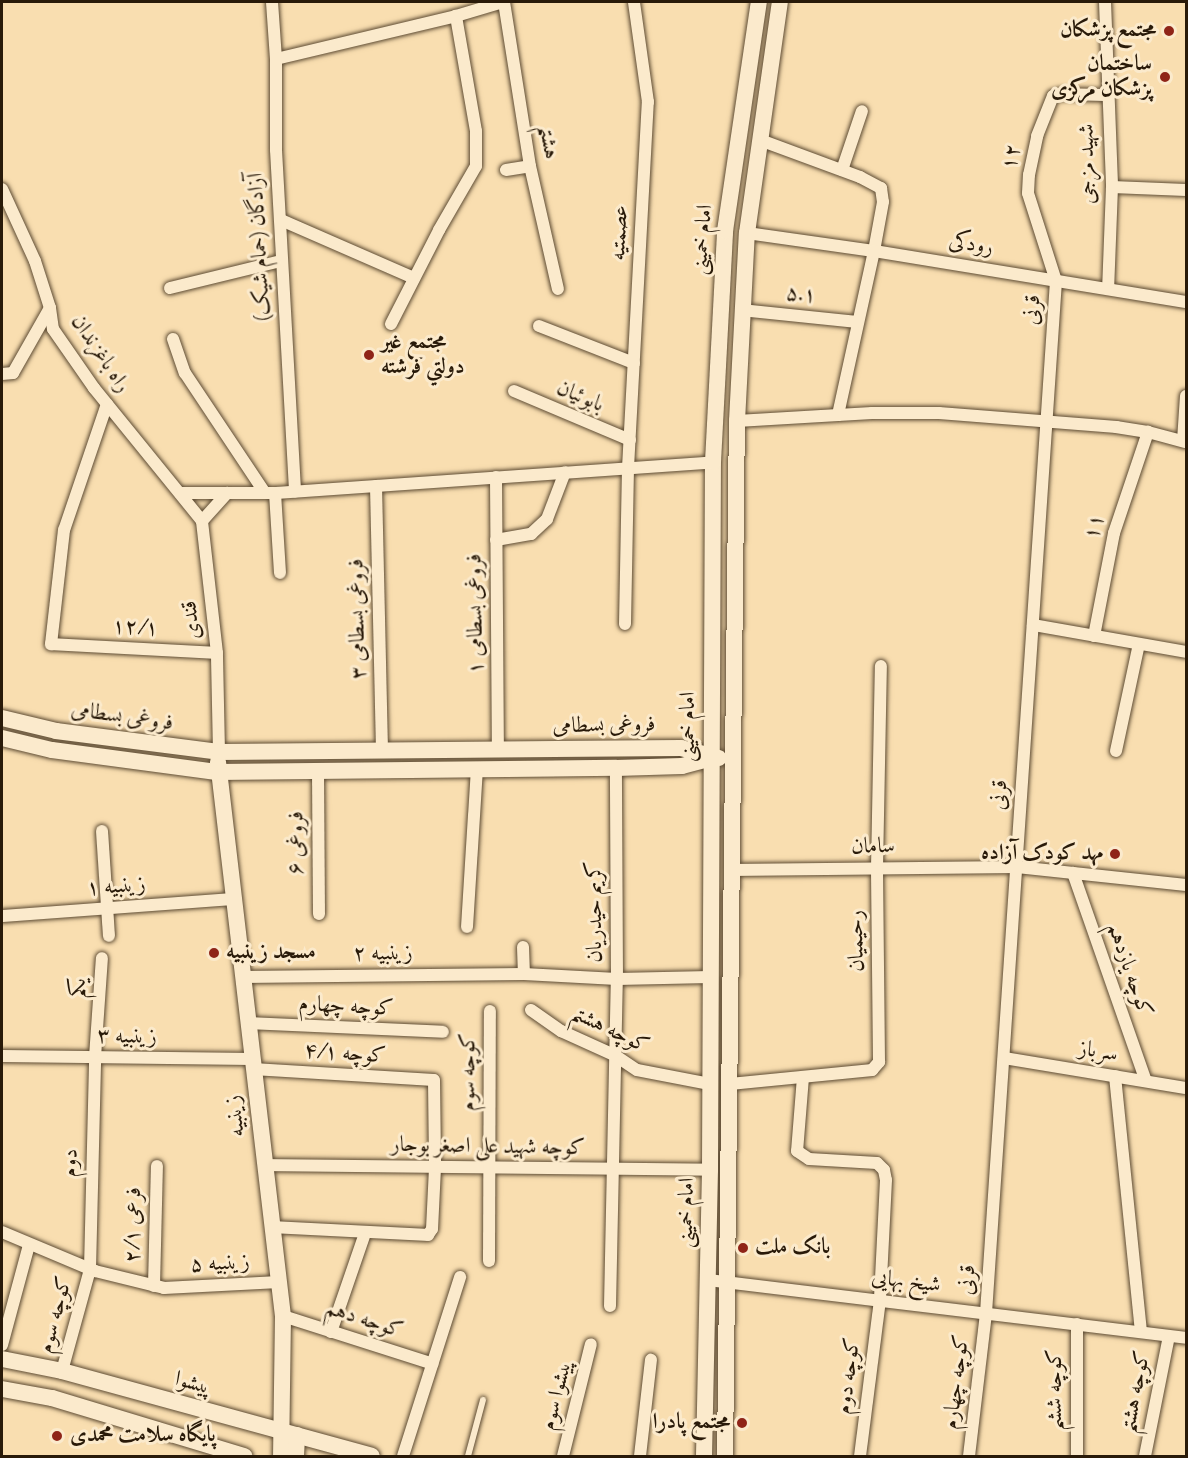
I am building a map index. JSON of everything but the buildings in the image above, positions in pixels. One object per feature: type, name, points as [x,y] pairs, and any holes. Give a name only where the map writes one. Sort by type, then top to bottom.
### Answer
[{"type":"main road","name":"امام خمینی","points":[[704,1456],[710,1170],[713,462],[725,231],[759,2]]},
{"type":"main road","name":"امام خمینی","points":[[726,1455],[730,870],[737,421],[741,310],[747,233],[780,2]]},
{"type":"main road","name":"فروغی بسطامی","points":[[2,718],[56,730],[219,752],[681,748],[711,758]]},
{"type":"main road","name":"فروغی بسطامی","points":[[2,738],[52,750],[218,772],[616,768],[682,766],[711,758]]},
{"type":"main road","name":"زینبیه","points":[[219,752],[218,772],[283,1316],[290,1433],[296,1456]]},
{"type":"main road","points":[[711,758],[732,758]]},
{"type":"main road","name":"پیشوا","points":[[2,1359],[62,1371],[372,1456]]},
{"type":"main road","points":[[2,1389],[52,1398],[244,1456]]},
{"type":"main road","name":"زینبیه","points":[[281,1456],[290,1433]]},
{"type":"street","name":"آزادگان (حمام شیک)","points":[[272,2],[276,58],[276,150],[281,261],[295,491]]},
{"type":"street","points":[[276,58],[456,16],[503,2]]},
{"type":"street","name":"هشتم","points":[[503,2],[530,166],[558,289]]},
{"type":"street","name":"عصمتیه","points":[[625,624],[628,468],[648,102],[634,2]]},
{"type":"street","name":"شهید مزجی","points":[[1105,2],[1112,187],[1108,289]]},
{"type":"street","points":[[391,324],[476,166],[476,131],[456,16]]},
{"type":"street","name":"۱۲","points":[[1056,281],[1028,193],[1037,136],[1053,96],[1061,94],[1109,95]]},
{"type":"street","points":[[842,170],[862,111]]},
{"type":"street","points":[[760,140],[842,170],[880,188],[883,202],[874,251],[837,415]]},
{"type":"street","points":[[506,170],[530,166]]},
{"type":"street","points":[[1112,187],[1186,190]]},
{"type":"street","name":"راه باغزندان","points":[[2,189],[21,227],[50,308],[53,329],[107,404],[202,521]]},
{"type":"street","points":[[280,220],[414,278]]},
{"type":"street","name":"رودکی","points":[[747,233],[874,251],[1186,302]]},
{"type":"street","points":[[170,288],[281,261]]},
{"type":"street","name":"قرنی","points":[[986,1313],[1056,281]]},
{"type":"street","points":[[2,374],[13,373],[50,308]]},
{"type":"street","name":"۵.۱","points":[[741,310],[857,322]]},
{"type":"street","points":[[538,326],[634,363]]},
{"type":"street","points":[[172,339],[185,373],[270,493],[280,573]]},
{"type":"street","name":"بابوئیان","points":[[514,391],[630,440]]},
{"type":"street","points":[[737,421],[837,415],[939,413],[1047,420],[1148,432],[1185,442],[1186,396]]},
{"type":"street","name":"۱۲/۱","points":[[107,404],[63,530],[51,644],[217,653]]},
{"type":"street","name":"۱۱","points":[[1094,636],[1114,533],[1148,432]]},
{"type":"street","points":[[180,493],[270,493],[713,462]]},
{"type":"street","points":[[496,540],[531,534],[547,519],[565,472]]},
{"type":"street","name":"فروغی بسطامی ۱","points":[[495,477],[498,750]]},
{"type":"street","name":"فروغی بسطامی ۳","points":[[376,486],[382,751]]},
{"type":"street","points":[[202,521],[227,493]]},
{"type":"street","name":"قندی","points":[[202,521],[217,653],[220,711],[219,752]]},
{"type":"street","points":[[1033,625],[1186,652]]},
{"type":"street","points":[[1116,751],[1139,644]]},
{"type":"street","name":"رحیمیان","points":[[730,1084],[872,1070],[879,1062],[877,868],[881,666]]},
{"type":"street","name":"کریم حیدریان","points":[[614,1170],[617,979],[616,768]]},
{"type":"street","points":[[467,927],[477,769]]},
{"type":"street","name":"فروغی ۶","points":[[318,772],[319,914]]},
{"type":"street","points":[[102,831],[109,908],[109,936]]},
{"type":"street","name":"سامان","points":[[730,870],[1017,867],[1186,885]]},
{"type":"street","name":"کوچه یازدهم","points":[[1073,873],[1146,1081]]},
{"type":"street","name":"زینبیه ۱","points":[[2,916],[233,899]]},
{"type":"street","points":[[523,947],[524,974],[617,979],[710,977]]},
{"type":"street","name":"یکم","points":[[95,1057],[102,958]]},
{"type":"street","name":"زینبیه ۲","points":[[242,977],[524,974]]},
{"type":"street","name":"کوچه هشتم","points":[[531,1010],[561,1031],[616,1056],[637,1070],[710,1084]]},
{"type":"street","name":"کوچه سوم","points":[[490,1011],[490,1168]]},
{"type":"street","name":"کوچه چهارم","points":[[248,1023],[443,1032]]},
{"type":"street","name":"زینبیه ۳","points":[[2,1056],[95,1057],[253,1064]]},
{"type":"street","name":"دوم","points":[[90,1269],[95,1057]]},
{"type":"street","name":"سرباز","points":[[1004,1058],[1186,1088]]},
{"type":"street","name":"کوچه ۴/۱","points":[[253,1064],[434,1080],[435,1168]]},
{"type":"street","points":[[1115,1076],[1141,1332]]},
{"type":"street","name":"کوچه دوم","points":[[803,1077],[796,1151],[809,1159],[877,1163],[884,1170],[880,1300],[860,1456]]},
{"type":"street","name":"کوچه شهید علی اصغر بوجار","points":[[265,1165],[710,1170]]},
{"type":"street","name":"فرعی ۲/۱","points":[[157,1166],[159,1287]]},
{"type":"street","points":[[272,1227],[428,1235],[432,1229],[435,1168]]},
{"type":"street","points":[[489,1261],[490,1168]]},
{"type":"street","points":[[610,1306],[614,1170]]},
{"type":"street","name":"زینبیه ۵","points":[[2,1232],[90,1269],[159,1287],[279,1282]]},
{"type":"street","points":[[331,1332],[365,1233]]},
{"type":"street","points":[[2,1345],[30,1245]]},
{"type":"street","name":"کوچه سوم","points":[[62,1371],[90,1269]]},
{"type":"street","points":[[403,1456],[460,1277]]},
{"type":"street","name":"شیخ بهایی","points":[[708,1280],[1186,1338]]},
{"type":"street","name":"کوچه چهارم","points":[[969,1456],[986,1313]]},
{"type":"street","name":"کوچه دهم","points":[[283,1316],[433,1364]]},
{"type":"street","name":"کوچه ششم","points":[[1077,1324],[1077,1456]]},
{"type":"street","name":"کوچه هشتم","points":[[1145,1456],[1169,1335]]},
{"type":"street","name":"پیشوا سوم","points":[[563,1456],[591,1344]]},
{"type":"street","points":[[640,1456],[651,1360]]},
{"type":"lane","points":[[468,1456],[483,1400]]},
{"type":"place","name":"مجتمع پزشکان","points":[[1169,31]]},
{"type":"place","name":"ساختمان پزشکان مرکزی","points":[[1165,77]]},
{"type":"place","name":"مجتمع غير دولتي فرشته","points":[[369,355]]},
{"type":"place","name":"مهد کودک آزاده","points":[[1115,854]]},
{"type":"place","name":"مسجد زینبیه","points":[[214,953]]},
{"type":"place","name":"بانک ملت","points":[[743,1248]]},
{"type":"place","name":"مجتمع پادرا","points":[[742,1423]]},
{"type":"place","name":"پایگاه سلامت محمدی","points":[[57,1436]]}]
